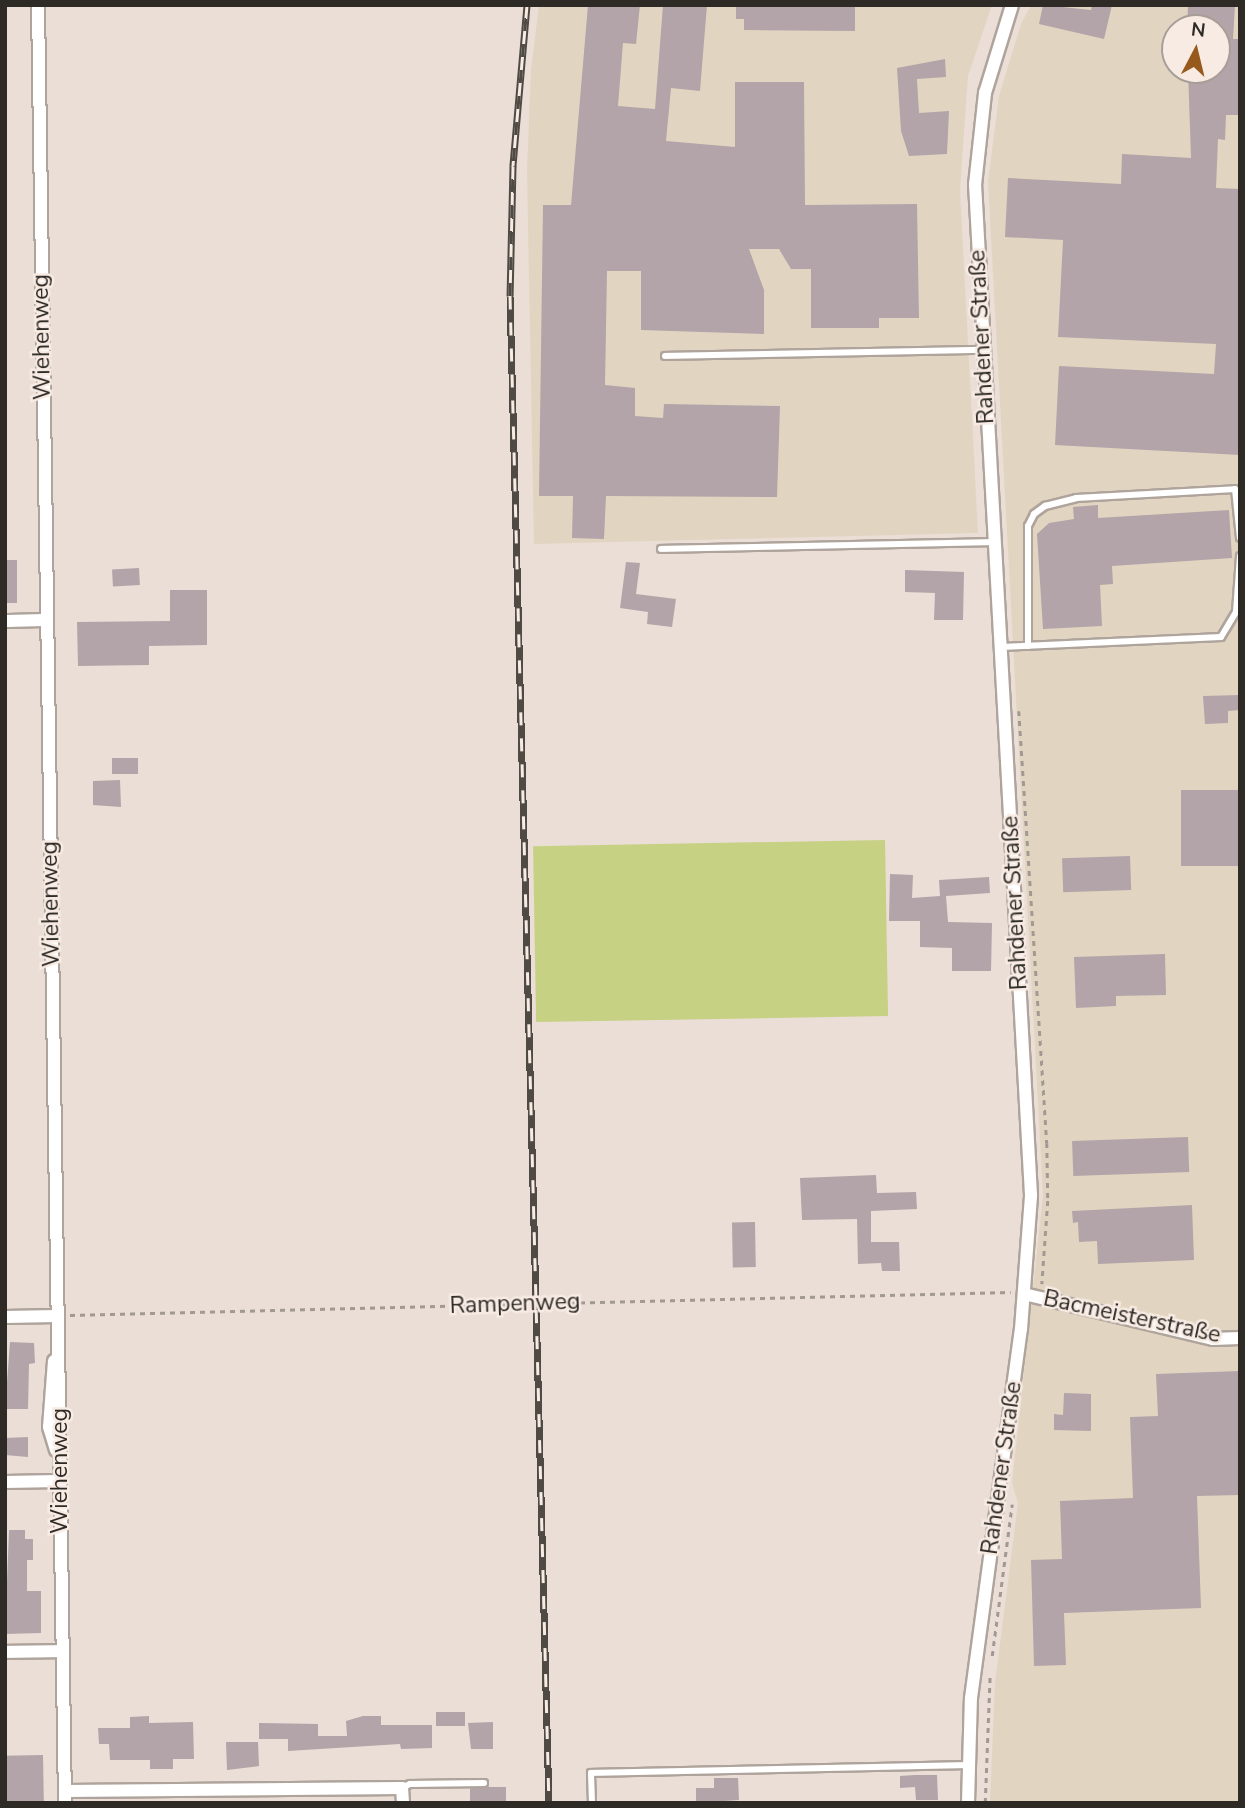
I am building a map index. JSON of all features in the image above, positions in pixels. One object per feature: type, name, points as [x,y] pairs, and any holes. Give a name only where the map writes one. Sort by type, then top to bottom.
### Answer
[{"type":"street","name":"Wiehenweg","points":[[38,5],[57,1348],[49,1387],[49,1427],[58,1457],[65,1797]]},
{"type":"street","name":"Rahdener Straße","points":[[968,1803],[967,1765],[977,1649],[1024,1294],[1031,1195],[982,350],[975,185],[978,133],[995,53],[1012,5]]},
{"type":"street","points":[[5,621],[46,620]]},
{"type":"street","name":"Bacmeisterstraße","points":[[1024,1294],[1213,1339],[1240,1338]]},
{"type":"street","points":[[5,1317],[56,1316]]},
{"type":"street","points":[[5,1482],[59,1481]]},
{"type":"street","points":[[5,1652],[62,1651]]},
{"type":"street","points":[[65,1797],[402,1788],[403,1803]]},
{"type":"lane","points":[[665,356],[982,350]]},
{"type":"lane","points":[[1028,646],[1028,526],[1034,514],[1045,506],[1076,498],[1235,489],[1240,538]]},
{"type":"lane","points":[[661,549],[994,541]]},
{"type":"lane","points":[[1000,647],[1221,636],[1236,612],[1240,556]]},
{"type":"lane","points":[[592,1803],[591,1773],[967,1765]]},
{"type":"lane","points":[[402,1788],[410,1784],[484,1783]]},
{"type":"path","points":[[1017,708],[1022,719],[1047,1143],[1048,1200],[1040,1298]]},
{"type":"path","name":"Rampenweg","points":[[56,1316],[995,1290],[1024,1294]]},
{"type":"shaded area","points":[[539,5],[992,5],[968,76],[960,190],[978,533],[534,544],[527,171],[531,70]]},
{"type":"shaded area","points":[[1031,5],[1240,5],[1240,1803],[990,1803],[995,1683],[1018,1503],[1012,1483],[1043,1195],[988,182],[999,96],[1021,24]]},
{"type":"green space","points":[[885,840],[888,1016],[536,1022],[533,846]]},
{"type":"building","points":[[588,5],[640,5],[636,44],[623,43],[618,106],[655,109],[663,5],[707,5],[700,91],[671,88],[666,141],[735,147],[735,82],[804,82],[805,205],[917,204],[919,318],[879,318],[879,328],[811,328],[811,269],[791,269],[779,249],[749,249],[764,290],[764,334],[641,330],[641,271],[607,271],[605,385],[635,388],[635,416],[663,418],[664,404],[780,406],[777,497],[606,496],[604,539],[572,538],[573,496],[539,496],[543,205],[571,205]]},
{"type":"building","points":[[736,5],[855,5],[855,31],[744,30],[744,19],[736,19]]},
{"type":"building","points":[[1043,5],[1091,10],[1092,5],[1112,5],[1104,39],[1039,24]]},
{"type":"building","points":[[1188,5],[1235,5],[1233,39],[1240,39],[1240,115],[1226,115],[1225,140],[1218,139],[1216,188],[1240,189],[1240,455],[1055,445],[1059,366],[1214,374],[1216,344],[1058,337],[1063,240],[1005,237],[1008,178],[1121,184],[1122,154],[1191,158],[1188,84],[1231,84],[1231,14],[1188,14]]},
{"type":"building","points":[[945,59],[946,77],[917,79],[919,113],[949,111],[947,154],[909,156],[901,131],[897,68]]},
{"type":"building","points":[[1098,505],[1098,518],[1229,510],[1232,558],[1112,566],[1113,584],[1100,585],[1102,626],[1043,629],[1037,534],[1049,523],[1074,519],[1073,507]]},
{"type":"building","points":[[5,560],[17,560],[17,603],[5,603]]},
{"type":"building","points":[[626,562],[640,563],[636,594],[676,599],[672,627],[647,624],[648,612],[620,608]]},
{"type":"building","points":[[139,568],[140,585],[113,586],[112,569]]},
{"type":"building","points":[[905,570],[964,572],[963,620],[934,620],[935,593],[905,592]]},
{"type":"building","points":[[170,590],[207,590],[207,645],[149,646],[149,665],[78,666],[77,622],[170,621]]},
{"type":"building","points":[[1240,695],[1240,710],[1228,711],[1228,723],[1205,724],[1203,696]]},
{"type":"building","points":[[112,758],[138,758],[138,774],[112,774]]},
{"type":"building","points":[[120,780],[121,807],[93,805],[93,781]]},
{"type":"building","points":[[1181,790],[1240,790],[1240,866],[1181,866]]},
{"type":"building","points":[[1130,856],[1131,890],[1063,892],[1062,858]]},
{"type":"building","points":[[890,874],[913,875],[912,898],[940,896],[939,880],[989,877],[990,893],[946,896],[948,922],[992,923],[991,971],[952,971],[952,948],[920,947],[920,921],[889,921]]},
{"type":"building","points":[[1165,954],[1166,995],[1116,996],[1116,1006],[1076,1008],[1074,957]]},
{"type":"building","points":[[1188,1137],[1189,1172],[1073,1176],[1072,1141]]},
{"type":"building","points":[[876,1175],[877,1193],[916,1192],[917,1209],[871,1211],[871,1242],[899,1242],[900,1271],[882,1271],[881,1263],[858,1264],[857,1219],[802,1220],[800,1178]]},
{"type":"building","points":[[1192,1205],[1194,1260],[1098,1264],[1097,1241],[1079,1242],[1078,1222],[1073,1223],[1072,1211]]},
{"type":"building","points":[[732,1222],[755,1222],[756,1267],[733,1267]]},
{"type":"building","points":[[10,1342],[34,1343],[35,1363],[29,1364],[28,1409],[5,1409]]},
{"type":"building","points":[[1240,1371],[1240,1495],[1197,1496],[1201,1608],[1064,1613],[1066,1665],[1034,1666],[1031,1560],[1062,1559],[1060,1501],[1133,1498],[1130,1417],[1158,1416],[1156,1374]]},
{"type":"building","points":[[1064,1393],[1091,1394],[1091,1431],[1054,1430],[1054,1414],[1063,1415]]},
{"type":"building","points":[[28,1437],[28,1457],[5,1455],[5,1438]]},
{"type":"building","points":[[9,1530],[25,1530],[25,1539],[33,1539],[33,1560],[27,1560],[27,1591],[41,1591],[41,1633],[5,1634]]},
{"type":"building","points":[[436,1712],[465,1712],[465,1726],[436,1726]]},
{"type":"building","points":[[149,1716],[149,1723],[193,1722],[194,1759],[173,1759],[173,1769],[150,1769],[150,1760],[110,1760],[109,1744],[99,1744],[98,1728],[130,1728],[130,1717]]},
{"type":"building","points":[[363,1716],[381,1716],[381,1725],[432,1725],[432,1748],[401,1749],[400,1744],[288,1751],[288,1739],[259,1739],[259,1723],[318,1724],[318,1736],[347,1736],[346,1721]]},
{"type":"building","points":[[493,1722],[493,1749],[471,1749],[468,1723]]},
{"type":"building","points":[[226,1742],[258,1742],[259,1766],[227,1770]]},
{"type":"building","points":[[43,1755],[44,1803],[6,1803],[5,1756]]},
{"type":"building","points":[[937,1775],[938,1800],[916,1800],[915,1787],[900,1788],[900,1776]]},
{"type":"building","points":[[714,1778],[738,1778],[739,1800],[696,1803],[696,1788],[714,1788]]},
{"type":"building","points":[[470,1787],[506,1787],[506,1803],[470,1803]]},
{"type":"railway","points":[[527,5],[513,166],[510,296],[549,1803]]}]
